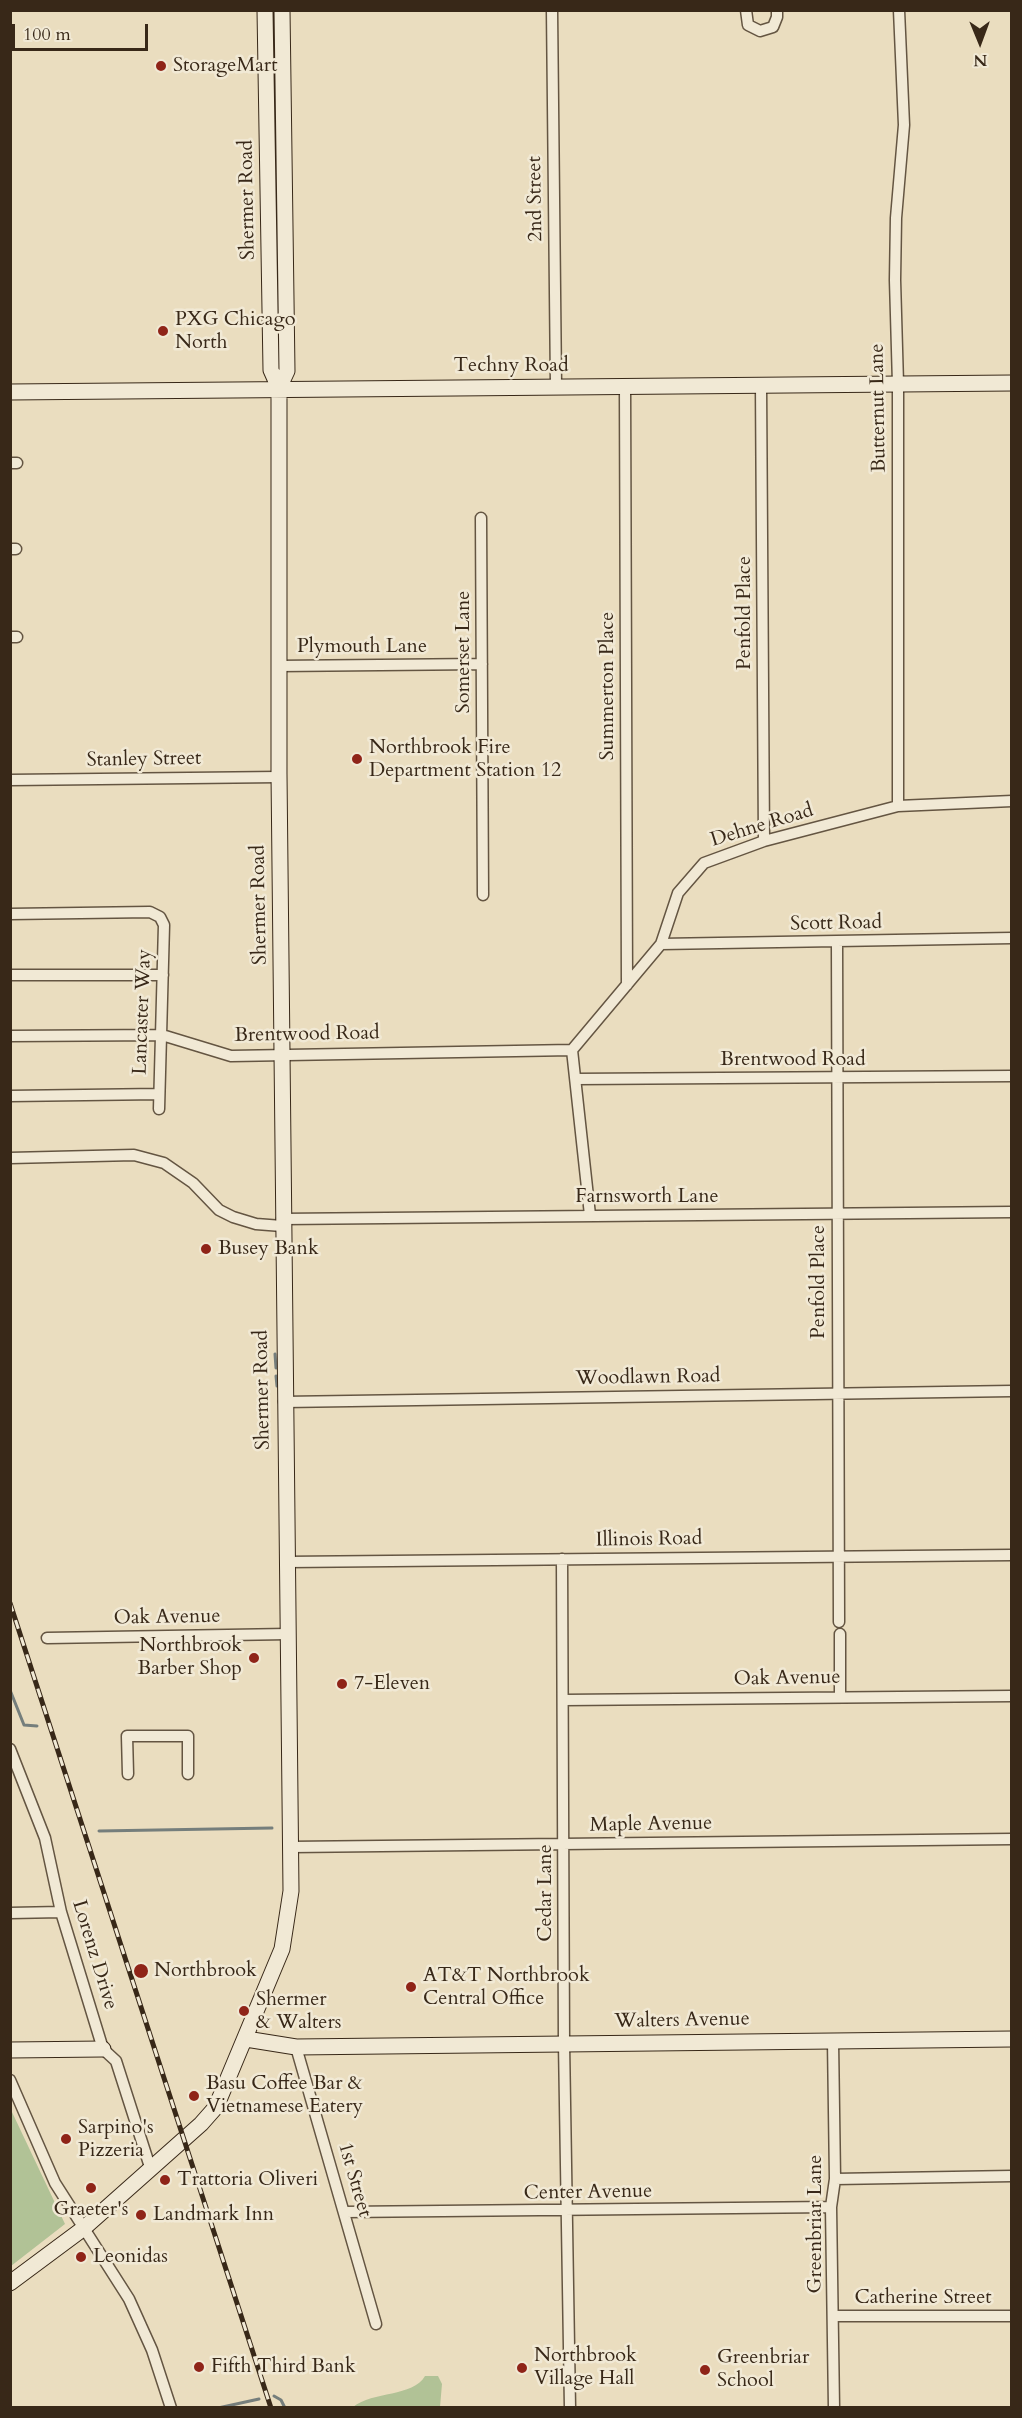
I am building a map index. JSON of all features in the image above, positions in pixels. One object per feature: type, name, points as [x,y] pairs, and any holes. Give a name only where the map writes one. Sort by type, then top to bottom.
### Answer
[{"type":"main road","name":"Shermer Road","points":[[265,10],[271,370],[279,388]]},
{"type":"main road","name":"Shermer Road","points":[[10,2283],[84,2228],[201,2124],[216,2107],[282,1949],[291,1891],[282,1222],[283,1053],[278,666],[279,388],[286,371],[282,10]]},
{"type":"main road","name":"Techny Road","points":[[10,393],[279,388],[1011,383]]},
{"type":"main road","name":"Walters Avenue","points":[[246,2039],[296,2047],[1011,2039]]},
{"type":"main road","points":[[10,2050],[103,2049]]},
{"type":"street","name":"2nd Street","points":[[552,10],[556,386]]},
{"type":"street","points":[[746,10],[748,25],[760,31],[773,27],[777,10]]},
{"type":"street","name":"Butternut Lane","points":[[898,806],[896,239],[904,125],[899,10]]},
{"type":"street","name":"Penfold Place","points":[[761,385],[765,841]]},
{"type":"street","name":"Summerton Place","points":[[625,386],[627,985]]},
{"type":"street","name":"Somerset Lane","points":[[481,518],[483,895]]},
{"type":"street","name":"Plymouth Lane","points":[[278,666],[482,664]]},
{"type":"street","name":"Stanley Street","points":[[10,780],[279,777]]},
{"type":"street","name":"Dehne Road","points":[[572,1050],[662,944],[678,893],[704,863],[765,841],[898,806],[1011,801]]},
{"type":"street","name":"Lancaster Way","points":[[10,914],[150,912],[160,917],[164,925],[159,1109]]},
{"type":"street","name":"Scott Road","points":[[662,944],[837,943],[1011,938]]},
{"type":"street","name":"Penfold Place","points":[[837,943],[839,1622]]},
{"type":"street","points":[[10,975],[163,975]]},
{"type":"street","name":"Brentwood Road","points":[[10,1036],[162,1035],[231,1056],[283,1053],[572,1050]]},
{"type":"street","points":[[572,1050],[590,1215]]},
{"type":"street","name":"Brentwood Road","points":[[576,1079],[1011,1076]]},
{"type":"street","points":[[10,1096],[159,1094]]},
{"type":"street","name":"Farnsworth Lane","points":[[10,1158],[134,1155],[153,1159],[193,1183],[219,1210],[244,1221],[590,1215],[1011,1212]]},
{"type":"street","name":"Woodlawn Road","points":[[284,1402],[1011,1391]]},
{"type":"street","name":"Illinois Road","points":[[287,1562],[1011,1556]]},
{"type":"street","name":"Cedar Lane","points":[[562,1559],[564,2043],[570,2408]]},
{"type":"street","name":"Oak Avenue","points":[[47,1638],[288,1634]]},
{"type":"street","points":[[840,1634],[840,1696]]},
{"type":"street","name":"Oak Avenue","points":[[564,1700],[1011,1695]]},
{"type":"street","points":[[128,1774],[127,1736],[188,1736],[188,1774]]},
{"type":"street","name":"Lorenz Drive","points":[[10,1749],[15,1774],[45,1838],[61,1912],[103,2049],[116,2061],[150,2167]]},
{"type":"street","name":"Maple Avenue","points":[[291,1847],[1011,1839]]},
{"type":"street","points":[[10,1913],[61,1912]]},
{"type":"street","name":"Greenbriar Lane","points":[[833,2041],[835,2180],[831,2207],[834,2408]]},
{"type":"street","name":"1st Street","points":[[296,2047],[376,2324]]},
{"type":"street","points":[[10,2080],[55,2183],[133,2308],[152,2350],[171,2404]]},
{"type":"street","points":[[835,2180],[1011,2175]]},
{"type":"street","name":"Center Avenue","points":[[345,2212],[566,2212],[831,2207]]},
{"type":"street","name":"Catherine Street","points":[[834,2316],[1011,2316]]},
{"type":"green space","points":[[11,2110],[65,2224],[11,2266]]},
{"type":"green space","points":[[425,2376],[438,2376],[442,2384],[440,2407],[353,2407],[371,2398],[412,2387]]},
{"type":"waterway","points":[[275,1354],[276,1368]]},
{"type":"waterway","points":[[276,1376],[277,1386]]},
{"type":"waterway","points":[[10,1690],[24,1725],[37,1726]]},
{"type":"waterway","points":[[99,1831],[272,1828]]},
{"type":"waterway","points":[[274,2396],[281,2400],[285,2408]]},
{"type":"waterway","points":[[218,2408],[259,2399]]},
{"type":"railway","points":[[10,1603],[271,2408]]},
{"type":"place","name":"StorageMart","points":[[161,66]]},
{"type":"place","name":"PXG Chicago North","points":[[163,331]]},
{"type":"place","name":"Northbrook Fire Department Station 12","points":[[357,759]]},
{"type":"place","name":"Busey Bank","points":[[206,1249]]},
{"type":"place","name":"Northbrook Barber Shop","points":[[254,1658]]},
{"type":"place","name":"7-Eleven","points":[[342,1684]]},
{"type":"place","name":"Northbrook","points":[[141,1971]]},
{"type":"place","name":"AT&T Northbrook Central Office","points":[[411,1987]]},
{"type":"place","name":"Shermer & Walters","points":[[244,2011]]},
{"type":"place","name":"Basu Coffee Bar & Vietnamese Eatery","points":[[194,2096]]},
{"type":"place","name":"Sarpino's Pizzeria","points":[[66,2139]]},
{"type":"place","name":"Trattoria Oliveri","points":[[165,2180]]},
{"type":"place","name":"Graeter's","points":[[91,2188]]},
{"type":"place","name":"Landmark Inn","points":[[141,2215]]},
{"type":"place","name":"Leonidas","points":[[81,2257]]},
{"type":"place","name":"Fifth Third Bank","points":[[199,2367]]},
{"type":"place","name":"Northbrook Village Hall","points":[[522,2368]]},
{"type":"place","name":"Greenbriar School","points":[[705,2370]]}]
